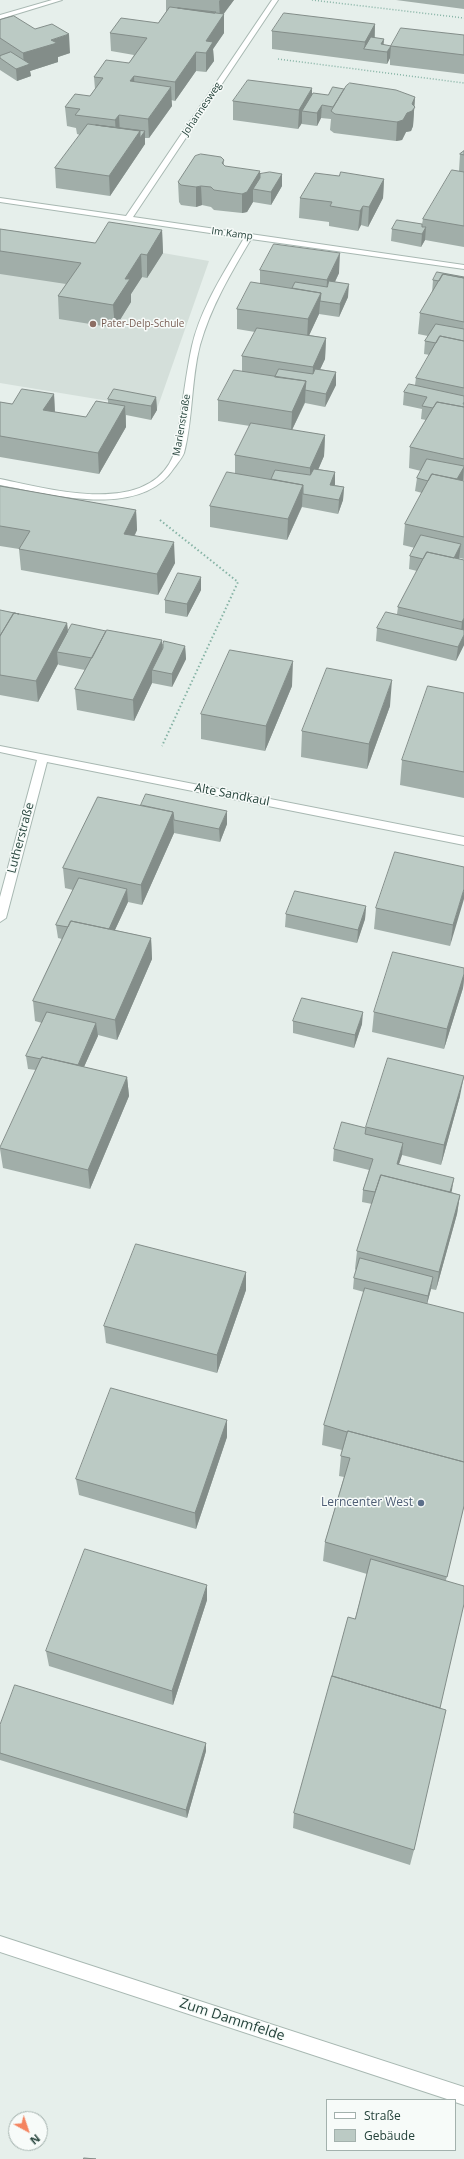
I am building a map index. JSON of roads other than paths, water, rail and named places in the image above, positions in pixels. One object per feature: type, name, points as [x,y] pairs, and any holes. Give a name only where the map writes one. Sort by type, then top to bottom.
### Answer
[{"type":"street","points":[[0,17],[59,0]]},
{"type":"street","name":"Johannesweg","points":[[128,219],[275,0]]},
{"type":"street","name":"Im Kamp","points":[[0,200],[464,267]]},
{"type":"street","name":"Marienstraße","points":[[0,482],[89,497],[128,495],[146,490],[162,479],[173,468],[179,454],[196,346],[210,304],[249,236]]},
{"type":"street","name":"Alte Sandkaul","points":[[0,749],[464,841]]},
{"type":"street","name":"Lutherstraße","points":[[0,918],[43,758]]},
{"type":"street","name":"Zum Dammfelde","points":[[0,1944],[464,2096]]},
{"type":"place","name":"Pater-Delp-Schule","points":[[93,324]]},
{"type":"place","name":"Lerncenter West","points":[[421,1503]]}]
